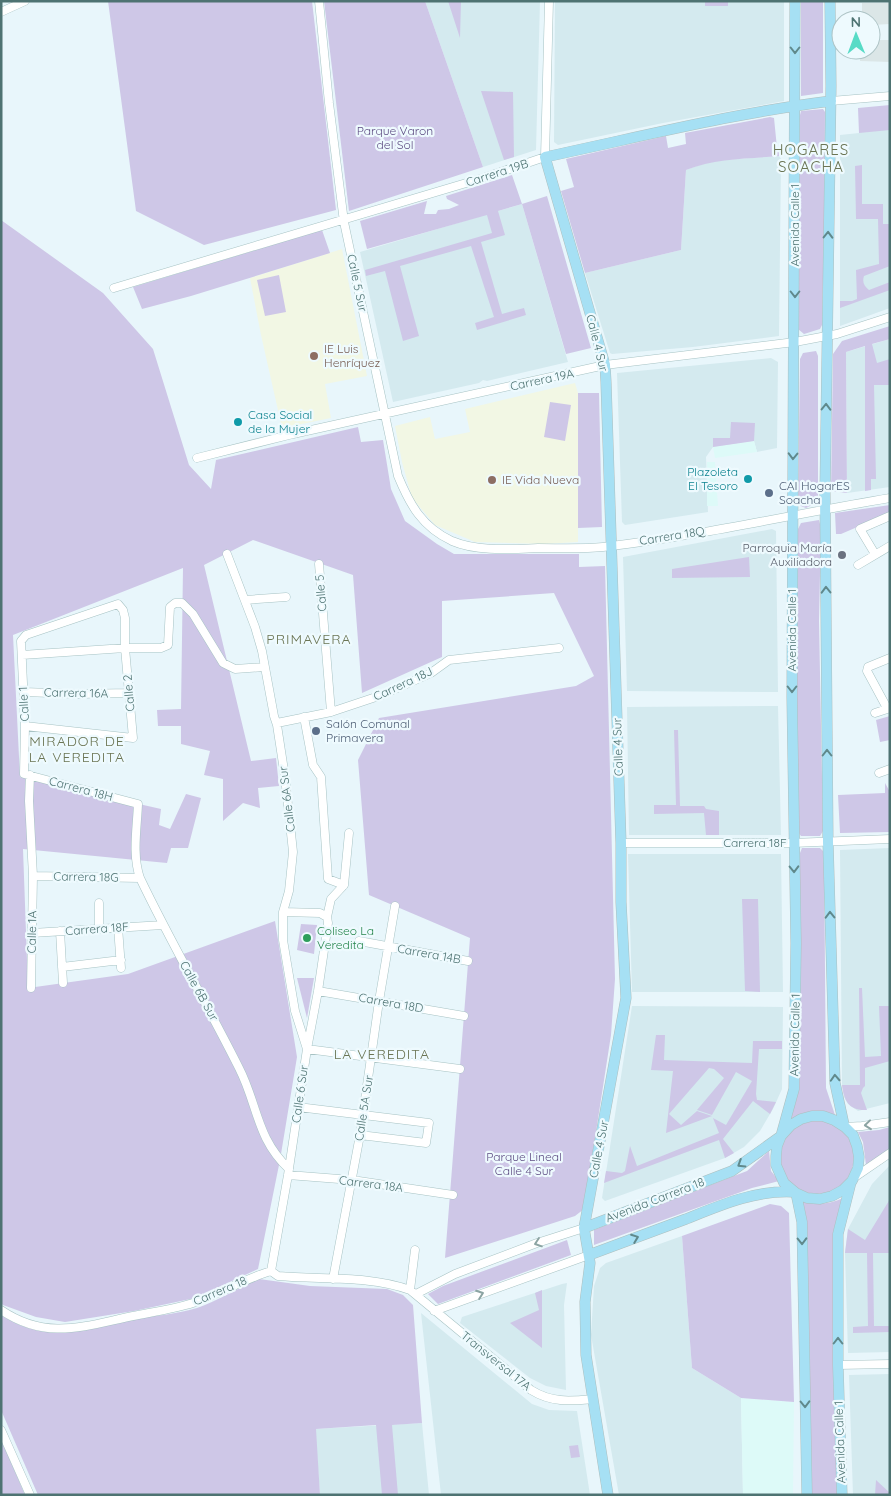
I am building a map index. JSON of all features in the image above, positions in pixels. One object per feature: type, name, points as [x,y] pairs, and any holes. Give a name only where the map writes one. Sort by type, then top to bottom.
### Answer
[{"type":"main road","name":"Avenida Calle 1","points":[[781,1136],[794,1089],[796,943],[793,843],[792,515],[795,1]]},
{"type":"main road","points":[[781,1136],[777,1146],[776,1165],[784,1183],[795,1192],[808,1198],[820,1199],[832,1196],[843,1190],[852,1180],[858,1168],[859,1157],[855,1140],[844,1126],[835,1084],[828,842],[825,508],[826,336],[831,101],[830,1]]},
{"type":"main road","name":"Carrera 19B","points":[[545,157],[675,128],[795,105],[831,101]]},
{"type":"main road","name":"Calle 4 Sur","points":[[545,157],[605,365],[621,902],[626,998],[584,1228],[589,1255],[584,1334],[608,1495]]},
{"type":"main road","name":"Avenida Carrera 18","points":[[584,1228],[732,1170],[781,1136],[801,1119],[812,1116],[829,1118],[844,1126]]},
{"type":"main road","name":"Avenida Calle 1","points":[[842,1495],[838,1365],[838,1234],[852,1180]]},
{"type":"main road","points":[[589,1255],[760,1193],[795,1192]]},
{"type":"main road","points":[[795,1192],[802,1222],[807,1495]]},
{"type":"street","points":[[1,12],[25,1]]},
{"type":"street","name":"Calle 5 Sur","points":[[319,1],[343,219],[398,476],[408,501],[420,518],[433,530],[453,541]]},
{"type":"street","name":"Calle 4 Sur","points":[[545,157],[549,1]]},
{"type":"street","name":"Carrera 19B","points":[[831,101],[890,96]]},
{"type":"street","name":"Carrera 19B","points":[[114,288],[483,178],[545,157]]},
{"type":"street","name":"Carrera 19A","points":[[197,458],[293,434],[605,365],[794,342],[826,336],[890,318]]},
{"type":"street","name":"Carrera 18Q","points":[[453,541],[477,547],[520,549],[611,545],[651,541],[825,508],[890,498]]},
{"type":"street","points":[[875,554],[860,529],[890,516]]},
{"type":"street","points":[[858,566],[890,546]]},
{"type":"street","name":"Calle 6A Sur","points":[[227,554],[255,627],[265,667],[285,777],[293,852],[289,891],[283,912],[283,940],[296,1011],[307,1049]]},
{"type":"street","name":"Calle 5","points":[[319,564],[331,712]]},
{"type":"street","points":[[245,600],[286,597]]},
{"type":"street","points":[[22,655],[125,648],[161,648],[168,645],[170,608],[175,603],[182,603],[193,614],[223,664],[235,669],[265,667]]},
{"type":"street","name":"Calle 2","points":[[25,726],[133,738],[125,648],[125,618],[123,610],[118,604],[26,635]]},
{"type":"street","name":"Calle 1","points":[[26,635],[21,641],[33,876]]},
{"type":"street","name":"Carrera 18J","points":[[276,723],[331,712],[382,695],[431,673],[449,660],[559,648]]},
{"type":"street","points":[[875,713],[889,708],[867,671],[868,667],[890,658]]},
{"type":"street","name":"Carrera 16A","points":[[24,692],[129,693]]},
{"type":"street","points":[[304,717],[313,765],[321,777],[328,879],[344,885],[349,833]]},
{"type":"street","points":[[879,773],[890,769]]},
{"type":"street","name":"Carrera 18H","points":[[27,775],[138,804]]},
{"type":"street","name":"Calle 6B Sur","points":[[138,804],[136,843],[140,878],[241,1071],[265,1138],[289,1172]]},
{"type":"street","name":"Carrera 18F","points":[[620,843],[793,843],[890,840]]},
{"type":"street","name":"Carrera 18G","points":[[33,876],[140,878]]},
{"type":"street","name":"Calle 1A","points":[[31,988],[33,876]]},
{"type":"street","name":"Calle 6 Sur","points":[[271,1271],[318,991],[328,923],[327,917],[332,899],[344,885]]},
{"type":"street","points":[[99,903],[99,928]]},
{"type":"street","name":"Calle 5A Sur","points":[[334,1279],[364,1114],[379,1001],[395,906]]},
{"type":"street","points":[[283,912],[320,913],[327,917]]},
{"type":"street","name":"Carrera 18F","points":[[32,933],[163,925]]},
{"type":"street","points":[[62,967],[121,964],[118,927]]},
{"type":"street","points":[[60,931],[63,983]]},
{"type":"street","name":"Carrera 14B","points":[[359,941],[468,961]]},
{"type":"street","name":"Carrera 18D","points":[[318,991],[464,1016]]},
{"type":"street","points":[[307,1049],[460,1069]]},
{"type":"street","points":[[298,1107],[429,1122],[426,1143],[360,1135]]},
{"type":"street","name":"Avenida Carrera 18","points":[[844,1126],[862,1126],[890,1122]]},
{"type":"street","points":[[852,1180],[890,1153]]},
{"type":"street","name":"Carrera 18A","points":[[289,1172],[453,1195]]},
{"type":"street","name":"Avenida Carrera 18","points":[[413,1292],[537,1243],[584,1228]]},
{"type":"street","points":[[413,1292],[415,1250]]},
{"type":"street","points":[[271,1271],[278,1276],[377,1281],[396,1285],[413,1292],[434,1310],[589,1255]]},
{"type":"street","name":"Carrera 18","points":[[1,1310],[14,1319],[34,1327],[51,1329],[72,1328],[193,1303],[271,1271]]},
{"type":"street","name":"Transversal 17A","points":[[434,1310],[542,1397],[568,1402],[593,1398]]},
{"type":"street","points":[[838,1365],[890,1364]]},
{"type":"street","points":[[1,1430],[30,1495]]},
{"type":"shaded area","points":[[425,1],[540,1],[536,150],[483,167]]},
{"type":"shaded area","points":[[555,1],[784,1],[784,101],[663,123],[558,145],[554,142]]},
{"type":"shaded area","points":[[862,3],[890,3],[890,24],[881,24],[881,10],[862,10]]},
{"type":"shaded area","points":[[881,40],[890,40],[890,62],[860,61],[881,60]]},
{"type":"shaded area","points":[[890,124],[890,308],[840,326],[840,135],[859,133],[859,128]]},
{"type":"shaded area","points":[[779,156],[781,159],[779,336],[693,347],[610,353],[585,273],[681,250],[686,170],[722,160]]},
{"type":"shaded area","points":[[522,204],[568,362],[393,402],[360,252]]},
{"type":"shaded area","name":"IE Luis Henríquez","points":[[342,249],[367,376],[325,384],[331,418],[282,428],[250,278]]},
{"type":"shaded area","points":[[890,339],[890,487],[847,493],[846,352]]},
{"type":"shaded area","points":[[771,358],[778,362],[777,448],[757,452],[754,441],[713,447],[706,457],[708,512],[625,525],[622,522],[617,373]]},
{"type":"shaded area","name":"IE Vida Nueva","points":[[575,383],[578,393],[578,542],[544,544],[475,542],[435,525],[412,498],[395,426],[430,417],[435,439],[470,432],[465,409]]},
{"type":"shaded area","points":[[754,441],[757,452],[715,458],[713,447]]},
{"type":"shaded area","points":[[707,462],[715,462],[718,506],[707,506]]},
{"type":"shaded area","points":[[772,529],[776,531],[778,692],[627,691],[623,557]]},
{"type":"shaded area","points":[[778,706],[781,835],[629,835],[627,707]]},
{"type":"shaded area","points":[[890,848],[890,1103],[858,1111],[848,1104],[844,1097],[842,1085],[840,850]]},
{"type":"shaded area","points":[[628,854],[781,854],[783,992],[632,992]]},
{"type":"shaded area","points":[[632,1006],[783,1007],[782,1089],[760,1131],[744,1147],[725,1158],[605,1201],[602,1198]]},
{"type":"shaded area","points":[[890,1165],[890,1352],[848,1353],[845,1253],[848,1229],[872,1184]]},
{"type":"shaded area","points":[[682,1236],[692,1368],[741,1398],[743,1495],[619,1495],[591,1335],[594,1286],[600,1268],[606,1263]]},
{"type":"shaded area","points":[[567,1283],[564,1305],[566,1390],[546,1386],[530,1378],[460,1323],[462,1317]]},
{"type":"shaded area","points":[[421,1313],[532,1404],[549,1410],[577,1411],[590,1495],[441,1495]]},
{"type":"shaded area","points":[[890,1374],[890,1495],[853,1495],[849,1375]]},
{"type":"shaded area","points":[[741,1398],[794,1402],[793,1495],[743,1495]]},
{"type":"shaded area","points":[[422,1423],[429,1495],[320,1495],[315,1429]]},
{"type":"green space","points":[[108,1],[312,1],[336,210],[204,245],[136,211]]},
{"type":"green space","name":"Parque Varon del Sol","points":[[324,1],[425,1],[483,167],[349,211]]},
{"type":"green space","points":[[448,1],[461,1],[460,38]]},
{"type":"green space","points":[[705,1],[728,1],[728,6],[705,6]]},
{"type":"green space","points":[[801,1],[823,1],[823,93],[801,96]]},
{"type":"green space","points":[[481,91],[513,92],[514,157],[504,160]]},
{"type":"green space","points":[[890,105],[890,130],[859,133],[858,108]]},
{"type":"green space","points":[[823,109],[825,112],[822,325],[820,329],[804,334],[798,329],[800,115],[801,111]]},
{"type":"green space","points":[[770,117],[774,118],[777,148],[781,149],[779,156],[720,161],[686,170],[681,250],[585,273],[561,191],[574,187],[566,159],[666,136],[668,148],[686,144],[685,133]]},
{"type":"green space","points":[[862,165],[862,204],[883,204],[883,224],[890,224],[890,266],[864,276],[863,282],[869,290],[890,282],[890,290],[840,308],[840,301],[857,299],[856,270],[879,264],[878,219],[856,219],[855,166]]},
{"type":"green space","points":[[512,175],[522,204],[498,211],[505,235],[481,242],[502,314],[524,308],[526,315],[477,330],[475,323],[494,317],[471,246],[400,266],[419,336],[403,341],[385,271],[366,276],[365,270],[492,233],[487,215],[367,249],[360,221],[427,201],[424,214],[436,214],[438,210],[449,209],[459,205],[447,199],[446,196]]},
{"type":"green space","points":[[547,196],[591,348],[566,354],[522,204]]},
{"type":"green space","name":"Parque Lineal Calle 4 Sur","points":[[1,220],[103,293],[153,349],[189,465],[211,489],[216,460],[358,427],[361,442],[383,440],[391,489],[405,521],[454,554],[579,554],[579,567],[605,566],[615,979],[611,1035],[584,1209],[575,1216],[445,1258],[470,938],[369,895],[358,760],[379,718],[576,686],[594,676],[554,593],[442,601],[442,657],[362,693],[353,575],[253,540],[204,565],[251,761],[276,758],[279,786],[258,788],[260,808],[243,803],[223,821],[223,779],[204,775],[210,751],[181,744],[181,726],[158,726],[157,710],[181,709],[183,568],[13,635],[20,777],[161,809],[159,825],[170,829],[186,794],[201,798],[188,848],[171,848],[167,863],[23,849],[28,988],[128,974],[275,921],[297,1057],[280,1160],[258,1269],[195,1298],[134,1311],[65,1322],[36,1317],[1,1303]]},
{"type":"green space","points":[[322,230],[330,253],[191,296],[142,309],[133,287]]},
{"type":"green space","points":[[279,275],[286,312],[265,316],[257,280]]},
{"type":"green space","points":[[890,326],[890,339],[872,344],[877,363],[890,359],[890,385],[874,385],[876,479],[871,479],[871,490],[865,491],[865,346],[846,352],[847,493],[831,491],[833,354],[842,341]]},
{"type":"green space","points":[[816,351],[818,356],[818,502],[806,508],[798,505],[800,359],[803,353]]},
{"type":"green space","points":[[578,393],[599,393],[602,527],[578,528]]},
{"type":"green space","points":[[550,402],[571,405],[565,441],[544,437]]},
{"type":"green space","points":[[731,422],[755,423],[754,441],[713,447],[713,438],[730,438]]},
{"type":"green space","points":[[890,505],[890,513],[841,534],[836,534],[835,513]]},
{"type":"green space","points":[[819,520],[821,528],[819,621],[823,831],[820,836],[801,836],[797,831],[795,625],[798,529],[801,523]]},
{"type":"green space","points":[[749,557],[750,577],[672,578],[672,569]]},
{"type":"green space","points":[[890,716],[890,740],[880,742],[876,720]]},
{"type":"green space","points":[[674,730],[678,730],[680,806],[704,806],[706,809],[719,811],[719,835],[706,835],[704,813],[654,814],[654,805],[676,805]]},
{"type":"green space","points":[[885,783],[890,792],[890,832],[840,833],[838,795],[885,793]]},
{"type":"green space","points":[[802,848],[820,848],[824,852],[826,1088],[835,1115],[821,1112],[790,1120],[799,1089],[800,853]]},
{"type":"green space","points":[[742,899],[758,899],[760,992],[745,991]]},
{"type":"green space","name":"Coliseo La Veredita","points":[[301,924],[317,925],[314,954],[297,950]]},
{"type":"green space","points":[[297,978],[314,978],[307,1018]]},
{"type":"green space","points":[[859,988],[862,988],[865,1057],[881,1056],[879,1006],[890,1006],[890,1061],[865,1068],[865,1086],[861,1093],[867,1110],[856,1109],[849,1104],[844,1096],[842,1085],[860,1085]]},
{"type":"green space","points":[[656,1035],[665,1035],[664,1060],[752,1063],[753,1041],[782,1041],[782,1049],[759,1049],[757,1100],[776,1102],[770,1114],[753,1101],[723,1139],[734,1153],[725,1158],[719,1140],[604,1183],[606,1171],[622,1173],[625,1171],[630,1146],[637,1166],[719,1133],[713,1118],[726,1125],[752,1081],[736,1072],[712,1115],[697,1110],[724,1078],[714,1069],[709,1068],[669,1114],[681,1125],[697,1111],[712,1116],[666,1133],[673,1071],[651,1070]]},
{"type":"green space","points":[[817,1120],[831,1123],[843,1131],[851,1143],[854,1157],[851,1171],[843,1183],[831,1191],[817,1194],[803,1191],[791,1183],[783,1171],[780,1157],[783,1143],[791,1131],[803,1123]]},
{"type":"green space","points":[[890,1127],[890,1149],[866,1165],[863,1142],[858,1132]]},
{"type":"green space","points":[[769,1151],[771,1171],[779,1181],[752,1188],[594,1245],[594,1230],[747,1171]]},
{"type":"green space","points":[[843,1198],[837,1495],[811,1495],[799,1200],[821,1204]]},
{"type":"green space","points":[[890,1199],[890,1253],[873,1253],[874,1326],[890,1326],[890,1332],[853,1333],[853,1327],[868,1326],[867,1253],[845,1253],[848,1229],[865,1240]]},
{"type":"green space","points":[[770,1204],[781,1206],[789,1213],[794,1402],[741,1398],[692,1368],[682,1236]]},
{"type":"green space","points":[[567,1240],[571,1255],[438,1304],[428,1294],[443,1286]]},
{"type":"green space","points":[[259,1279],[310,1286],[387,1289],[403,1295],[413,1305],[422,1423],[392,1425],[398,1495],[382,1495],[376,1425],[316,1429],[320,1495],[38,1495],[1,1410],[1,1315],[35,1330],[66,1332],[82,1330],[197,1308]]},
{"type":"green space","points":[[542,1290],[542,1348],[510,1323],[539,1310],[535,1293]]},
{"type":"green space","points":[[1,1439],[25,1495],[1,1495]]},
{"type":"green space","points":[[578,1445],[580,1457],[571,1458],[569,1446]]},
{"type":"green space","points":[[876,1480],[890,1493],[890,1495],[875,1495]]},
{"type":"place","name":"IE Luis Henríquez","points":[[314,356]]},
{"type":"place","name":"Casa Social de la Mujer","points":[[238,422]]},
{"type":"place","name":"Plazoleta El Tesoro","points":[[748,479]]},
{"type":"place","name":"IE Vida Nueva","points":[[492,480]]},
{"type":"place","name":"CAI HogarES Soacha","points":[[769,493]]},
{"type":"place","name":"Parroquia María Auxiliadora","points":[[842,555]]},
{"type":"place","name":"Salón Comunal Primavera","points":[[316,731]]},
{"type":"place","name":"Coliseo La Veredita","points":[[307,938]]},
{"type":"district","name":"HOGARES SOACHA","points":[[811,158]]},
{"type":"district","name":"PRIMAVERA","points":[[309,639]]},
{"type":"district","name":"MIRADOR DE LA VEREDITA","points":[[77,750]]},
{"type":"district","name":"LA VEREDITA","points":[[382,1054]]}]
